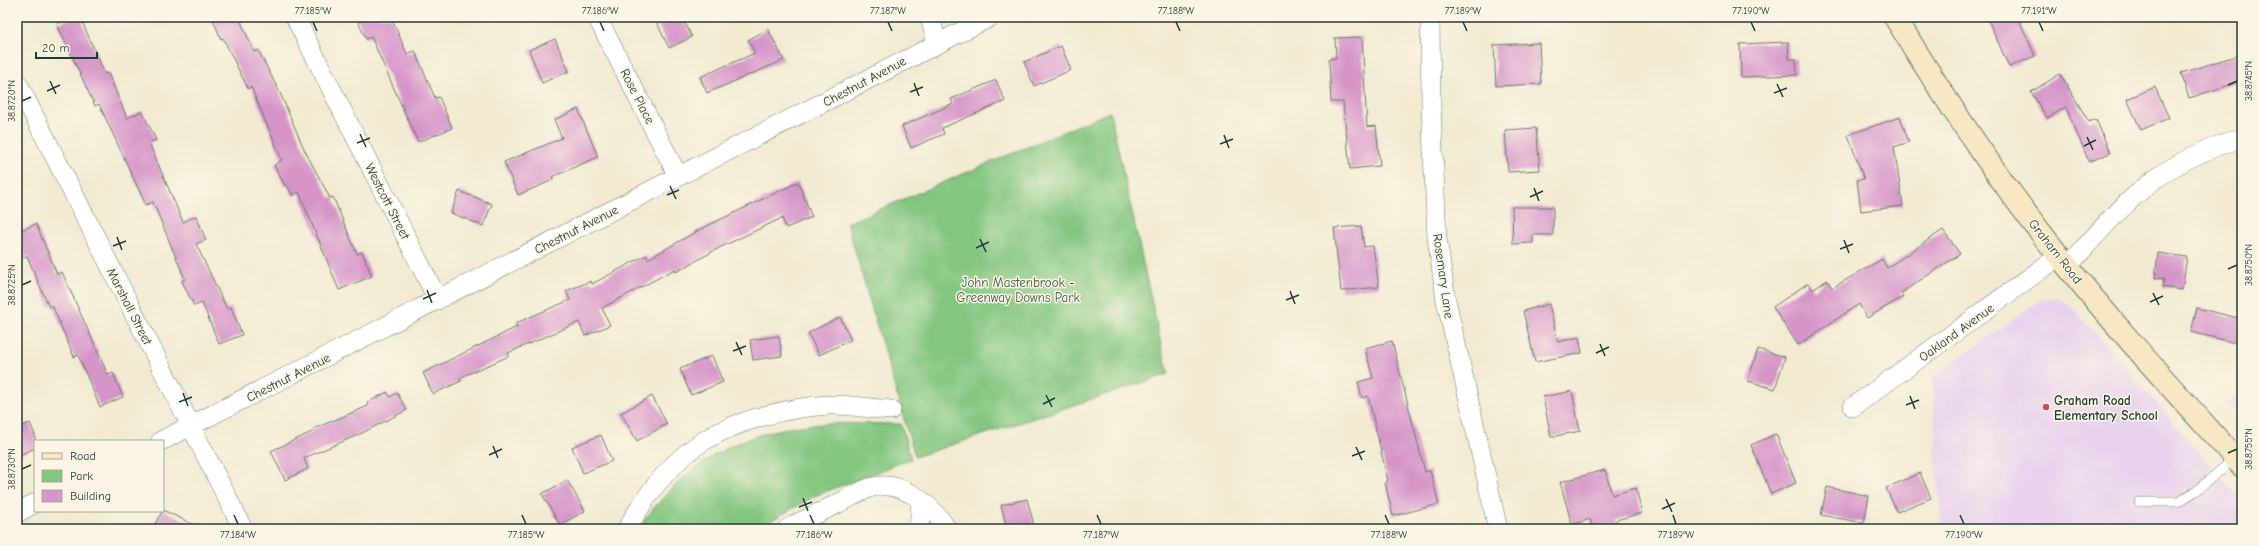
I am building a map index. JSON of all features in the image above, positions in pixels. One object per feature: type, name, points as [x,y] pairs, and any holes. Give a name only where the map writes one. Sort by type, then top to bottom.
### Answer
[{"type":"street","name":"Westcott Street","points":[[295,17],[438,300]]},
{"type":"street","name":"Rose Place","points":[[597,17],[678,176]]},
{"type":"street","points":[[930,17],[937,43]]},
{"type":"street","name":"Chestnut Avenue","points":[[163,440],[990,17]]},
{"type":"street","name":"Rosemary Lane","points":[[1430,17],[1431,106],[1437,231],[1442,277],[1472,422],[1498,529]]},
{"type":"street","name":"Graham Road","points":[[1895,17],[1921,61],[1978,146],[2063,261],[2168,384],[2239,462]]},
{"type":"street","name":"Marshall Street","points":[[17,82],[190,427],[243,529]]},
{"type":"street","name":"Oakland Avenue","points":[[1853,407],[2063,261],[2143,186],[2194,155],[2242,138]]},
{"type":"street","points":[[627,529],[650,492],[677,462],[702,442],[733,427],[776,413],[831,405],[891,410]]},
{"type":"street","points":[[787,529],[870,488],[886,486],[901,488],[920,501],[937,514],[947,529]]},
{"type":"street","points":[[919,529],[920,501]]},
{"type":"street","points":[[17,513],[34,504]]},
{"type":"lane","points":[[2139,502],[2178,502],[2239,462]]},
{"type":"shaded area","name":"Graham Road Elementary School","points":[[2057,297],[2070,305],[2242,501],[2242,529],[1942,529],[1936,463],[1933,376],[2041,300]]},
{"type":"shaded area","points":[[2242,389],[2242,419],[2226,402]]},
{"type":"green space","name":"John Mastenbrook - Greenway Downs Park","points":[[1110,112],[1162,349],[1169,374],[915,457],[847,223]]},
{"type":"green space","points":[[816,424],[901,424],[911,459],[817,495],[756,529],[638,529],[668,492],[685,477],[702,463],[742,441],[764,433]]},
{"type":"building","points":[[74,17],[80,17],[105,74],[108,73],[127,118],[142,111],[156,140],[149,143],[183,222],[196,216],[206,240],[196,244],[227,309],[231,307],[242,335],[219,344],[202,303],[194,306],[182,281],[185,279],[153,202],[146,205],[99,104],[95,106],[57,24]]},
{"type":"building","points":[[212,17],[239,17],[254,52],[258,50],[281,95],[304,149],[330,198],[333,197],[357,254],[362,252],[372,276],[339,290],[299,192],[293,196],[287,185],[285,186],[274,165],[282,160],[251,87],[248,89],[223,38],[221,39]]},
{"type":"building","points":[[356,17],[391,17],[407,54],[415,51],[435,98],[439,97],[452,128],[418,142],[371,37],[366,39]]},
{"type":"building","points":[[654,17],[682,17],[692,37],[669,48]]},
{"type":"building","points":[[1987,17],[2018,17],[2035,56],[2009,67]]},
{"type":"building","points":[[768,29],[784,60],[707,93],[700,77],[755,53],[748,40]]},
{"type":"building","points":[[1362,37],[1367,127],[1376,126],[1380,166],[1350,169],[1343,102],[1331,102],[1329,59],[1336,58],[1335,38]]},
{"type":"building","points":[[555,39],[569,71],[542,83],[529,50]]},
{"type":"building","points":[[1788,42],[1789,59],[1796,59],[1797,75],[1741,77],[1740,44]]},
{"type":"building","points":[[1539,43],[1541,84],[1496,86],[1494,45]]},
{"type":"building","points":[[1061,46],[1071,70],[1034,86],[1024,62]]},
{"type":"building","points":[[2242,54],[2242,81],[2189,98],[2181,73]]},
{"type":"building","points":[[2060,74],[2089,122],[2096,119],[2110,153],[2089,162],[2066,107],[2047,118],[2031,92]]},
{"type":"building","points":[[996,80],[1005,101],[942,128],[944,134],[911,148],[902,126],[953,104],[951,99]]},
{"type":"building","points":[[2155,87],[2169,118],[2141,130],[2127,99]]},
{"type":"building","points":[[578,109],[598,157],[552,177],[553,180],[518,195],[504,162],[562,138],[554,120]]},
{"type":"building","points":[[1900,117],[1909,142],[1894,147],[1903,206],[1861,211],[1857,180],[1864,179],[1848,135]]},
{"type":"building","points":[[1536,128],[1540,170],[1508,172],[1505,130]]},
{"type":"building","points":[[798,182],[812,217],[786,228],[782,218],[719,248],[676,272],[675,269],[602,308],[610,325],[585,336],[579,322],[508,353],[509,356],[459,378],[461,381],[433,394],[423,373],[517,327],[516,323],[570,300],[566,291],[591,281],[592,284],[646,255],[648,259],[699,230]]},
{"type":"building","points":[[459,191],[492,204],[483,226],[451,213]]},
{"type":"building","points":[[1512,207],[1553,207],[1553,235],[1533,235],[1533,243],[1513,244]]},
{"type":"building","points":[[36,224],[57,274],[62,272],[108,375],[113,373],[123,397],[100,407],[78,355],[74,357],[52,305],[49,307],[27,256],[17,260],[17,232]]},
{"type":"building","points":[[1361,226],[1364,247],[1373,246],[1379,287],[1341,291],[1334,228]]},
{"type":"building","points":[[1943,230],[1960,254],[1901,293],[1903,297],[1867,318],[1859,304],[1798,345],[1773,307],[1808,283],[1813,290],[1827,280],[1832,288],[1882,259],[1887,268]]},
{"type":"building","points":[[2158,253],[2187,257],[2182,290],[2162,287],[2164,279],[2155,278]]},
{"type":"building","points":[[1549,304],[1558,342],[1579,337],[1582,353],[1535,362],[1523,311]]},
{"type":"building","points":[[2197,308],[2242,319],[2240,344],[2191,332]]},
{"type":"building","points":[[840,317],[851,340],[819,355],[808,333]]},
{"type":"building","points":[[779,336],[782,356],[753,360],[750,340]]},
{"type":"building","points":[[1392,341],[1425,472],[1430,471],[1439,504],[1393,516],[1385,482],[1388,481],[1368,396],[1362,398],[1358,382],[1373,378],[1365,348]]},
{"type":"building","points":[[1758,349],[1785,357],[1775,389],[1748,381]]},
{"type":"building","points":[[712,356],[723,382],[691,395],[680,369]]},
{"type":"building","points":[[1572,391],[1580,431],[1551,437],[1543,397]]},
{"type":"building","points":[[387,392],[390,397],[397,393],[407,410],[358,435],[304,458],[308,469],[285,480],[271,451],[314,431],[313,429],[368,406],[367,403]]},
{"type":"building","points":[[652,396],[667,424],[637,441],[621,413]]},
{"type":"building","points":[[30,423],[35,435],[35,440],[34,448],[17,456],[17,428]]},
{"type":"building","points":[[1776,434],[1796,483],[1771,494],[1751,445]]},
{"type":"building","points":[[601,435],[612,461],[583,473],[572,447]]},
{"type":"building","points":[[1605,470],[1612,495],[1636,488],[1642,513],[1616,520],[1619,529],[1593,529],[1590,519],[1572,525],[1560,482]]},
{"type":"building","points":[[1920,473],[1931,498],[1897,512],[1886,488]]},
{"type":"building","points":[[567,480],[585,511],[560,525],[542,494]]},
{"type":"building","points":[[1827,487],[1869,496],[1864,523],[1821,515]]},
{"type":"building","points":[[1027,499],[1035,529],[1007,529],[1001,505]]},
{"type":"building","points":[[164,510],[203,529],[152,529]]},
{"type":"place","name":"Graham Road Elementary School","points":[[2046,407]]}]
